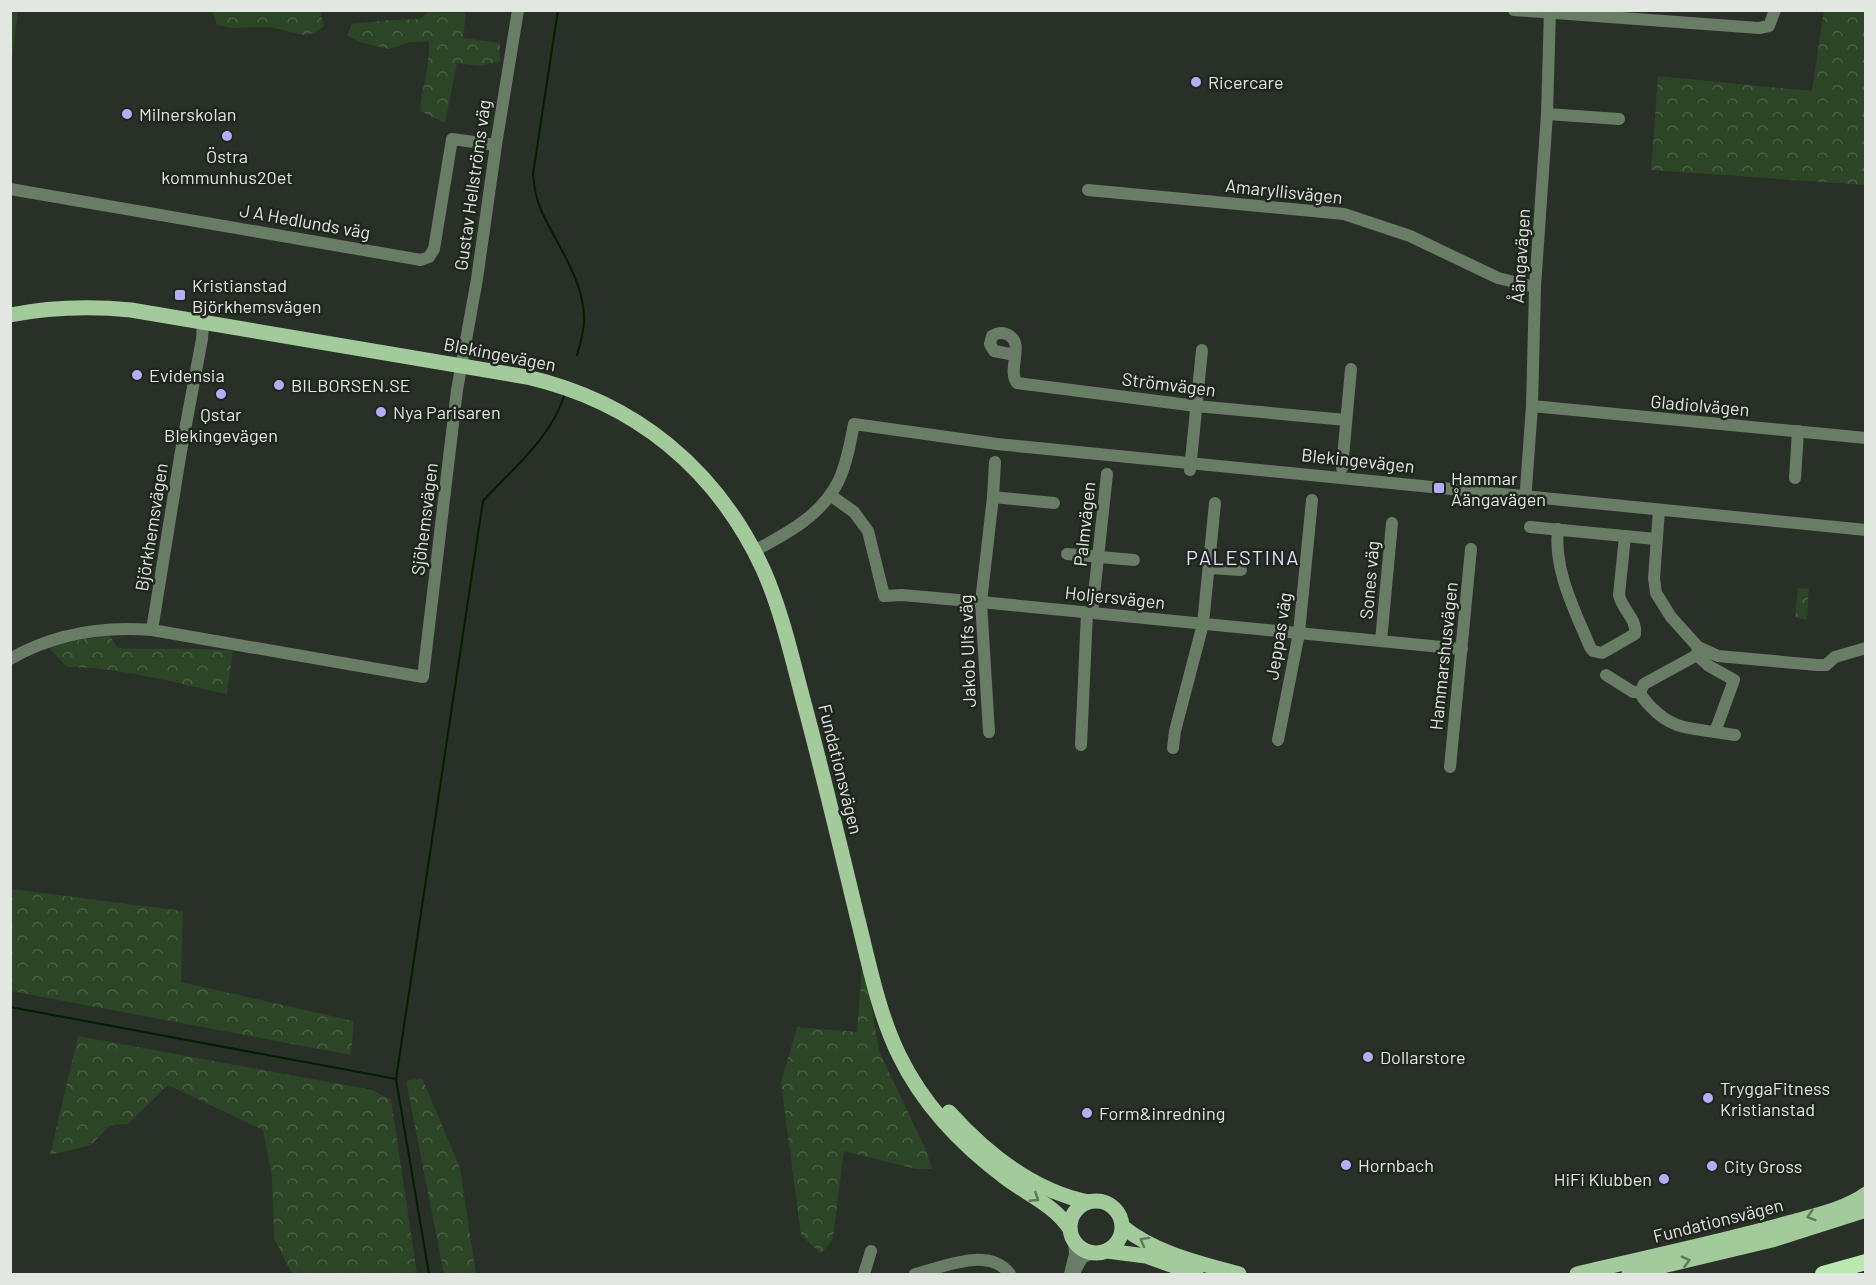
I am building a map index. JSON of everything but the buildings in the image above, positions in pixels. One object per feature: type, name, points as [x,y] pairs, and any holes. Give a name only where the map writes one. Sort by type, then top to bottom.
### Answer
[{"type":"highway","points":[[1823,1275],[1866,1262]]},
{"type":"main road","name":"Blekingevägen","points":[[10,315],[55,308],[97,307],[131,310],[526,376],[572,389],[608,404],[668,444],[698,472],[725,505],[753,550]]},
{"type":"main road","name":"Fundationsvägen","points":[[753,550],[771,589],[783,627],[879,1000],[899,1057],[927,1101],[957,1136],[992,1168],[1056,1212],[1072,1235]]},
{"type":"main road","name":"Fundationsvägen","points":[[879,1000],[922,1078],[957,1122],[989,1150],[1028,1179],[1063,1197],[1088,1202]]},
{"type":"main road","name":"Fundationsvägen","points":[[1577,1275],[1770,1228],[1825,1212],[1866,1194]]},
{"type":"main road","points":[[1099,1252],[1117,1243],[1123,1227],[1120,1216],[1112,1206],[1098,1201],[1088,1202],[1076,1210],[1071,1219],[1072,1235],[1082,1249],[1099,1252],[1146,1256],[1196,1275]]},
{"type":"main road","name":"Fundationsvägen","points":[[1629,1275],[1772,1240],[1866,1210]]},
{"type":"main road","points":[[1123,1227],[1142,1241],[1158,1248],[1239,1275]]},
{"type":"street","name":"Gustav Hellströms väg","points":[[461,366],[477,279],[518,10]]},
{"type":"street","points":[[1514,10],[1759,28],[1769,26],[1775,10]]},
{"type":"street","name":"Åängavägen","points":[[1526,500],[1532,406],[1535,287],[1547,114],[1550,12]]},
{"type":"street","points":[[1547,114],[1619,119]]},
{"type":"street","name":"J A Hedlunds väg","points":[[10,189],[422,260],[429,257],[434,249],[452,139],[496,145]]},
{"type":"street","name":"Amaryllisvägen","points":[[1088,190],[1344,214],[1410,236],[1498,278],[1535,287]]},
{"type":"street","name":"Björkhemsvägen","points":[[152,630],[203,323]]},
{"type":"street","points":[[1190,467],[1202,350]]},
{"type":"street","name":"Strömvägen","points":[[1015,355],[1013,374],[1017,383],[1196,406],[1346,420]]},
{"type":"street","name":"Sjöhemsvägen","points":[[152,630],[423,677],[461,366]]},
{"type":"street","points":[[1342,468],[1351,369]]},
{"type":"street","name":"Gladiolvägen","points":[[1532,406],[1866,438]]},
{"type":"street","name":"Blekingevägen","points":[[753,550],[790,532],[809,517],[830,495],[843,469],[854,427],[996,451],[1190,467],[1659,513],[1866,536]]},
{"type":"street","points":[[1795,478],[1798,431]]},
{"type":"street","name":"Jakob Ulfs väg","points":[[989,732],[981,602],[995,462]]},
{"type":"street","name":"Palmvägen","points":[[1081,745],[1090,613],[1099,557],[1107,474]]},
{"type":"street","name":"Holjersvägen","points":[[830,495],[854,512],[868,531],[884,596],[902,595],[981,602],[1462,649]]},
{"type":"street","points":[[993,497],[1054,503]]},
{"type":"street","name":"Jeppas väg","points":[[1278,740],[1299,633],[1312,500]]},
{"type":"street","points":[[1173,748],[1175,731],[1203,624],[1215,503]]},
{"type":"street","points":[[1659,513],[1654,578],[1656,593],[1671,617],[1709,666],[1734,680],[1715,732]]},
{"type":"street","name":"Blekingevägen","points":[[1659,513],[1866,530]]},
{"type":"street","name":"Sones väg","points":[[1381,641],[1392,524]]},
{"type":"street","points":[[1530,527],[1656,539]]},
{"type":"street","points":[[1558,529],[1556,541],[1567,592],[1590,647],[1593,651],[1602,653],[1635,634],[1634,621],[1620,602],[1619,595],[1625,536]]},
{"type":"street","name":"Hammarshusvägen","points":[[1450,767],[1471,549]]},
{"type":"street","points":[[1068,554],[1134,560]]},
{"type":"street","points":[[1210,568],[1241,570]]},
{"type":"street","points":[[10,659],[40,644],[80,632],[106,628],[152,630]]},
{"type":"street","points":[[1736,735],[1670,724],[1641,697],[1640,692],[1644,684],[1698,651],[1718,656],[1782,663],[1826,665],[1835,657],[1866,648]]},
{"type":"street","points":[[1606,675],[1633,692],[1640,692]]},
{"type":"street","points":[[1072,1235],[1075,1254],[1072,1275]]},
{"type":"street","points":[[864,1275],[871,1251]]},
{"type":"street","points":[[1072,1275],[1082,1258],[1099,1252]]},
{"type":"street","points":[[915,1275],[983,1259],[999,1264],[1010,1275]]},
{"type":"green space","points":[[1824,10],[1865,11],[1865,185],[1651,170],[1658,76],[1812,91]]},
{"type":"green space","points":[[10,11],[18,11],[11,69]]},
{"type":"green space","points":[[212,11],[323,11],[321,14],[324,26],[314,33],[303,35],[270,27],[230,28],[217,25]]},
{"type":"green space","points":[[428,12],[466,13],[463,38],[500,43],[500,61],[480,66],[457,63],[445,123],[420,111],[429,42],[411,42],[389,49],[363,43],[347,35],[352,24],[420,19]]},
{"type":"green space","points":[[1798,588],[1809,589],[1807,620],[1795,617]]},
{"type":"green space","points":[[109,635],[118,648],[233,651],[227,694],[127,673],[67,667],[47,646]]},
{"type":"green space","points":[[11,889],[183,911],[181,982],[354,1021],[351,1055],[11,991]]},
{"type":"green space","points":[[862,968],[866,975],[879,1051],[926,1150],[932,1169],[916,1169],[844,1151],[833,1238],[821,1254],[801,1235],[781,1083],[797,1027],[857,1032]]},
{"type":"green space","points":[[78,1036],[372,1090],[391,1100],[417,1274],[292,1274],[274,1238],[272,1177],[263,1130],[168,1085],[128,1124],[110,1125],[91,1145],[50,1155]]},
{"type":"green space","points":[[422,1078],[460,1168],[476,1274],[444,1274],[406,1081]]},
{"type":"waterway","points":[[558,10],[533,174],[539,206],[569,265],[580,293],[584,323],[577,355]]},
{"type":"waterway","points":[[429,1274],[396,1079],[483,501],[540,439],[550,426],[564,396]]},
{"type":"waterway","points":[[10,1007],[396,1079]]},
{"type":"place","name":"Ricercare","points":[[1196,82]]},
{"type":"place","name":"Milnerskolan","points":[[127,114]]},
{"type":"place","name":"Östra kommunhus20et","points":[[227,136]]},
{"type":"place","name":"Kristianstad Björkhemsvägen","points":[[180,295]]},
{"type":"place","name":"Evidensia","points":[[137,375]]},
{"type":"place","name":"BILBORSEN.SE","points":[[279,385]]},
{"type":"place","name":"Qstar Blekingevägen","points":[[221,394]]},
{"type":"place","name":"Nya Parisaren","points":[[381,412]]},
{"type":"place","name":"Hammar Åängavägen","points":[[1439,488]]},
{"type":"place","name":"Dollarstore","points":[[1368,1057]]},
{"type":"place","name":"TryggaFitness Kristianstad","points":[[1708,1098]]},
{"type":"place","name":"Form&inredning","points":[[1087,1113]]},
{"type":"place","name":"Hornbach","points":[[1346,1165]]},
{"type":"place","name":"City Gross","points":[[1712,1166]]},
{"type":"place","name":"HiFi Klubben","points":[[1664,1179]]},
{"type":"district","name":"PALESTINA","points":[[1243,557]]}]
